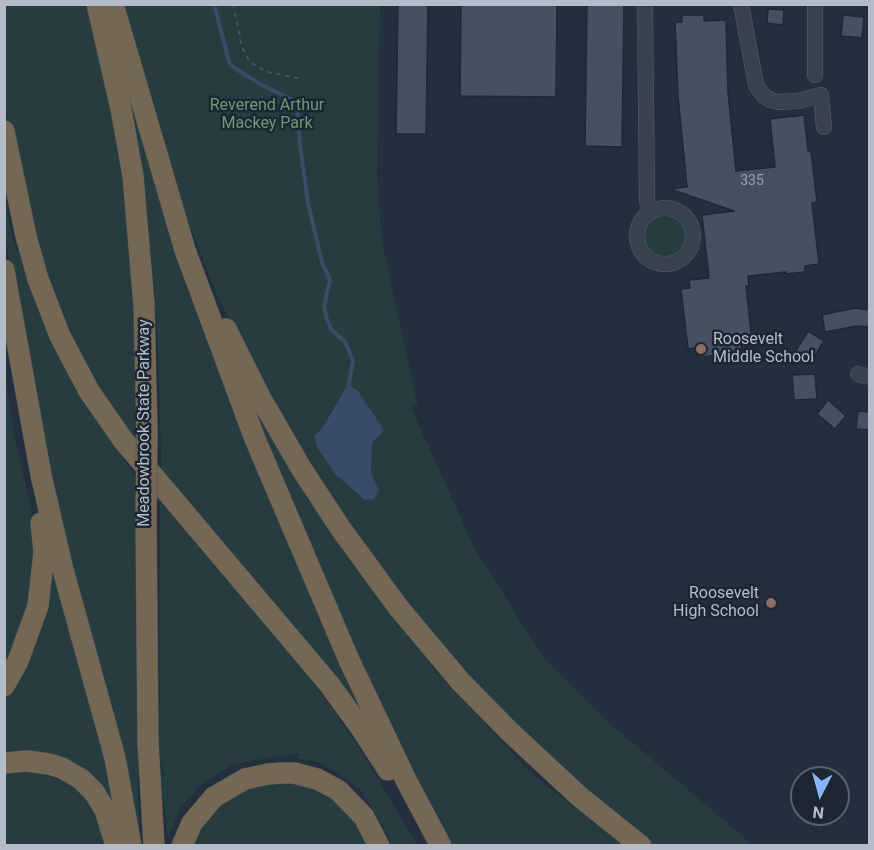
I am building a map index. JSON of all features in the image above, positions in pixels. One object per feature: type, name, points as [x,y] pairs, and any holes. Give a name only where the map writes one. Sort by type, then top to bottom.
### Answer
[{"type":"highway","name":"Meadowbrook State Parkway","points":[[96,4],[124,120],[133,176],[144,305],[147,432],[148,742],[154,846]]},
{"type":"highway","points":[[113,4],[185,250],[216,337],[285,513],[377,720],[441,846]]},
{"type":"highway","points":[[4,131],[26,236],[38,279],[60,336],[84,383],[123,440],[329,684],[376,751],[430,846]]},
{"type":"highway","points":[[167,186],[206,284],[243,365],[290,450],[340,529],[398,607],[460,681],[564,783],[641,846]]},
{"type":"highway","points":[[4,270],[32,431],[62,566],[115,758],[131,846]]},
{"type":"highway","points":[[4,686],[18,661],[33,624],[40,597],[43,570],[43,536],[32,431]]},
{"type":"highway","points":[[4,763],[27,761],[49,764],[62,768],[81,779],[94,792],[105,810],[116,846]]},
{"type":"highway","points":[[182,846],[192,823],[214,797],[245,779],[282,773],[294,773],[317,779],[338,790],[364,817],[379,846]]},
{"type":"street","points":[[645,4],[646,202],[651,212]]},
{"type":"street","points":[[741,4],[756,85],[763,95],[779,102],[798,101],[821,95],[824,127]]},
{"type":"street","points":[[815,4],[815,75]]},
{"type":"path","points":[[233,4],[242,47],[250,62],[267,72],[302,79]]},
{"type":"green space","points":[[4,5],[89,5],[130,219],[139,384],[139,449],[68,341],[34,255],[5,106]]},
{"type":"green space","name":"Reverend Arthur Mackey Park","points":[[124,5],[380,5],[377,178],[382,242],[418,407],[412,406],[412,410],[475,549],[543,657],[615,728],[753,845],[649,845],[479,695],[381,578],[264,393],[216,292],[169,174]],"holes":[[[340,396],[372,443],[371,474],[336,475],[318,449],[314,437],[324,425]]]},
{"type":"green space","points":[[115,38],[376,735],[162,480],[157,328],[140,174]]},
{"type":"green space","points":[[4,193],[14,242],[56,353],[138,481],[138,797],[141,845],[65,549],[13,289],[5,233]]},
{"type":"green space","points":[[665,208],[676,210],[685,216],[691,225],[693,236],[691,247],[685,256],[676,262],[665,264],[654,262],[645,256],[639,247],[637,236],[639,225],[645,216],[654,210]]},
{"type":"green space","points":[[4,369],[15,440],[31,507],[37,561],[22,630],[4,665]]},
{"type":"green space","points":[[260,410],[339,542],[434,669],[532,774],[622,845],[451,845],[399,751],[253,413]]},
{"type":"green space","points":[[160,502],[316,686],[357,744],[417,845],[392,845],[360,789],[319,762],[298,759],[299,753],[232,764],[199,786],[180,809],[168,838],[160,776],[164,775],[159,752]]},
{"type":"green space","points":[[50,569],[63,599],[108,764],[118,817],[93,782],[5,757],[5,697]]},
{"type":"green space","points":[[41,768],[76,785],[100,817],[110,846],[5,846],[5,771]]},
{"type":"green space","points":[[276,780],[318,786],[344,807],[371,845],[186,846],[232,790]]},
{"type":"water","points":[[348,384],[358,391],[384,430],[372,443],[371,473],[379,490],[374,499],[365,500],[336,475],[318,449],[314,437],[324,425]]},
{"type":"building","points":[[398,4],[428,4],[426,134],[396,134]]},
{"type":"building","points":[[461,4],[557,4],[556,97],[460,96]]},
{"type":"building","points":[[587,4],[624,4],[622,147],[585,146]]},
{"type":"building","points":[[768,9],[784,10],[783,25],[767,23]]},
{"type":"building","points":[[682,15],[704,15],[704,21],[726,20],[728,92],[736,171],[775,167],[770,119],[804,115],[817,202],[812,203],[819,264],[805,266],[805,272],[748,276],[749,286],[746,286],[752,342],[741,343],[742,352],[701,357],[700,347],[688,349],[681,289],[690,288],[689,280],[709,278],[702,215],[734,211],[670,189],[687,187],[678,96],[675,22],[682,22]]},
{"type":"building","points":[[843,15],[864,17],[862,38],[841,36]]},
{"type":"building","points":[[855,308],[870,310],[870,327],[857,326],[825,332],[822,315]]},
{"type":"building","points":[[808,331],[824,341],[810,364],[794,354]]},
{"type":"building","points":[[815,374],[817,399],[794,400],[792,375]]},
{"type":"building","points":[[828,400],[846,416],[835,429],[817,414]]},
{"type":"building","points":[[858,411],[870,412],[870,430],[856,429]]},
{"type":"waterway","points":[[214,4],[230,65],[260,84],[297,102],[308,203],[322,262],[330,280],[324,306],[327,320],[331,329],[345,342],[353,360],[348,389]]},
{"type":"place","name":"Roosevelt Middle School","points":[[701,349]]},
{"type":"place","name":"Roosevelt High School","points":[[771,603]]}]
